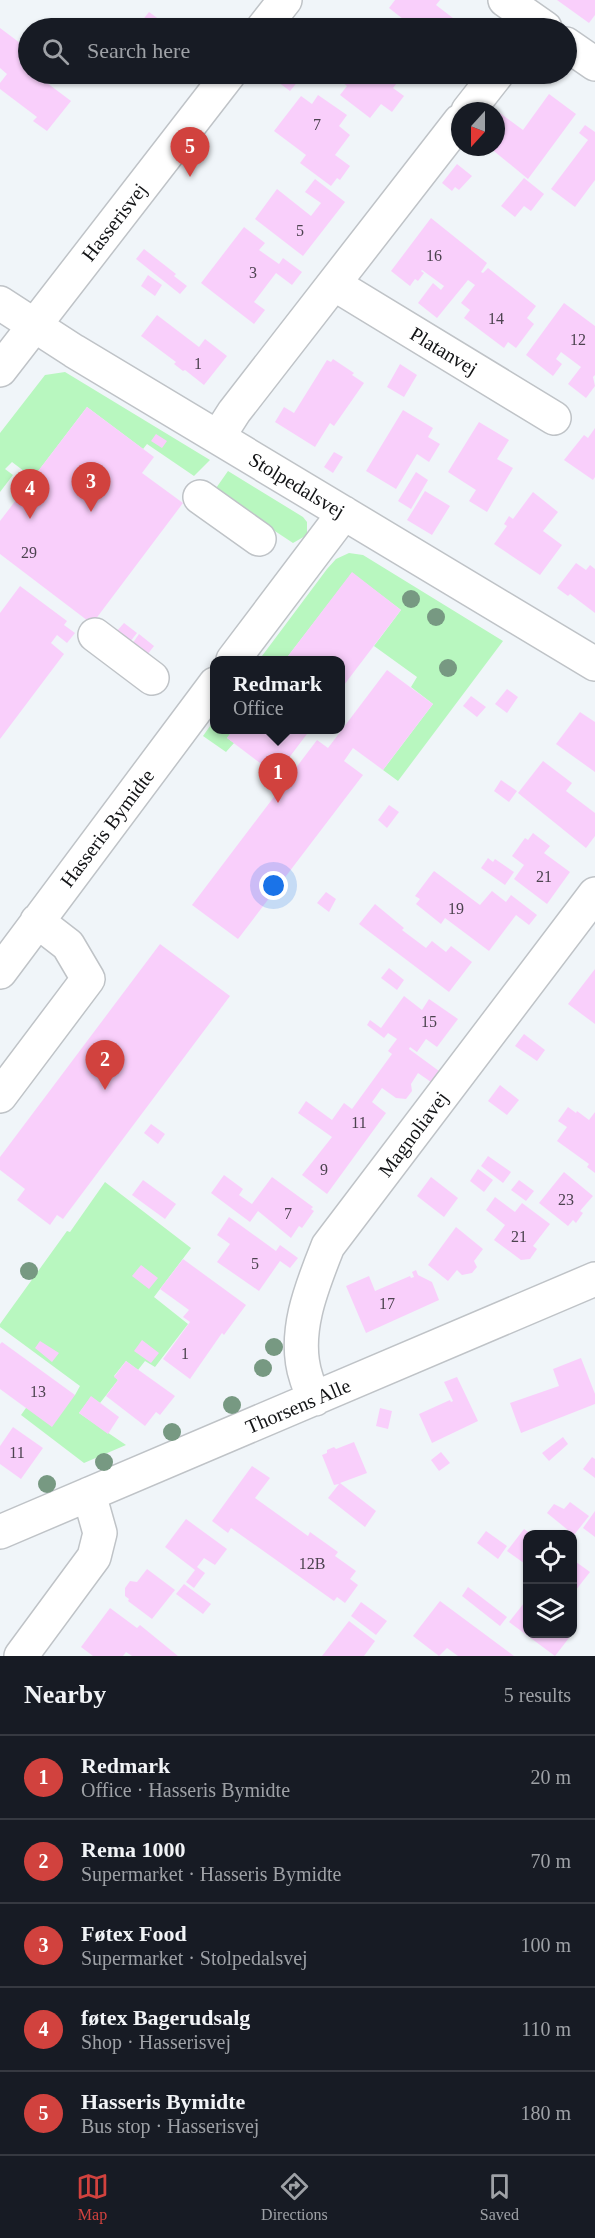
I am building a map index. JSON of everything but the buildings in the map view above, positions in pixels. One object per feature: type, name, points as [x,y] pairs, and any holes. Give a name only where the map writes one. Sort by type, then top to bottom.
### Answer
[{"type":"street","points":[[271,18],[285,0]]},
{"type":"street","points":[[505,0],[527,18]]},
{"type":"street","points":[[577,51],[595,64]]},
{"type":"street","name":"Hasserisvej","points":[[0,370],[221,84]]},
{"type":"street","points":[[475,102],[489,84]]},
{"type":"street","points":[[218,437],[234,412],[451,134]]},
{"type":"street","name":"Platanvej","points":[[334,284],[554,418]]},
{"type":"street","name":"Stolpedalsvej","points":[[0,303],[34,326],[595,664]]},
{"type":"street","points":[[200,497],[259,539]]},
{"type":"street","points":[[236,656],[344,513]]},
{"type":"street","points":[[95,635],[153,678]]},
{"type":"street","name":"Hasseris Bymidte","points":[[0,972],[210,691]]},
{"type":"street","name":"Magnoliavej","points":[[315,1399],[305,1377],[301,1345],[308,1296],[328,1246],[595,894]]},
{"type":"street","points":[[0,1096],[88,979],[68,945],[37,921]]},
{"type":"street","name":"Thorsens Alle","points":[[0,1532],[595,1279]]},
{"type":"street","points":[[21,1656],[94,1557],[100,1533],[89,1494]]},
{"type":"green space","points":[[65,372],[210,460],[194,476],[147,444],[143,449],[87,407],[33,478],[12,462],[5,469],[13,475],[0,492],[0,433],[45,375]]},
{"type":"green space","points":[[228,471],[303,517],[307,522],[307,535],[293,543],[214,491]]},
{"type":"green space","points":[[349,553],[363,555],[503,641],[398,781],[383,770],[433,704],[411,687],[417,677],[374,646],[401,610],[352,573],[288,656],[262,656],[336,559]]},
{"type":"green space","points":[[210,726],[210,734],[230,734],[227,738],[234,743],[226,752],[203,736]]},
{"type":"green space","points":[[105,1182],[191,1248],[154,1297],[188,1324],[155,1367],[145,1361],[138,1370],[126,1361],[114,1376],[118,1380],[100,1403],[91,1397],[79,1413],[126,1445],[84,1463],[21,1415],[26,1408],[75,1395],[80,1386],[0,1327],[0,1324]]},
{"type":"place","name":"Hasseris Bymidte","points":[[190,177]]},
{"type":"place","name":"Føtex Food","points":[[91,512]]},
{"type":"place","name":"føtex Bagerudsalg","points":[[30,519]]},
{"type":"place","name":"Redmark","points":[[278,803]]},
{"type":"place","name":"Rema 1000","points":[[105,1090]]}]
